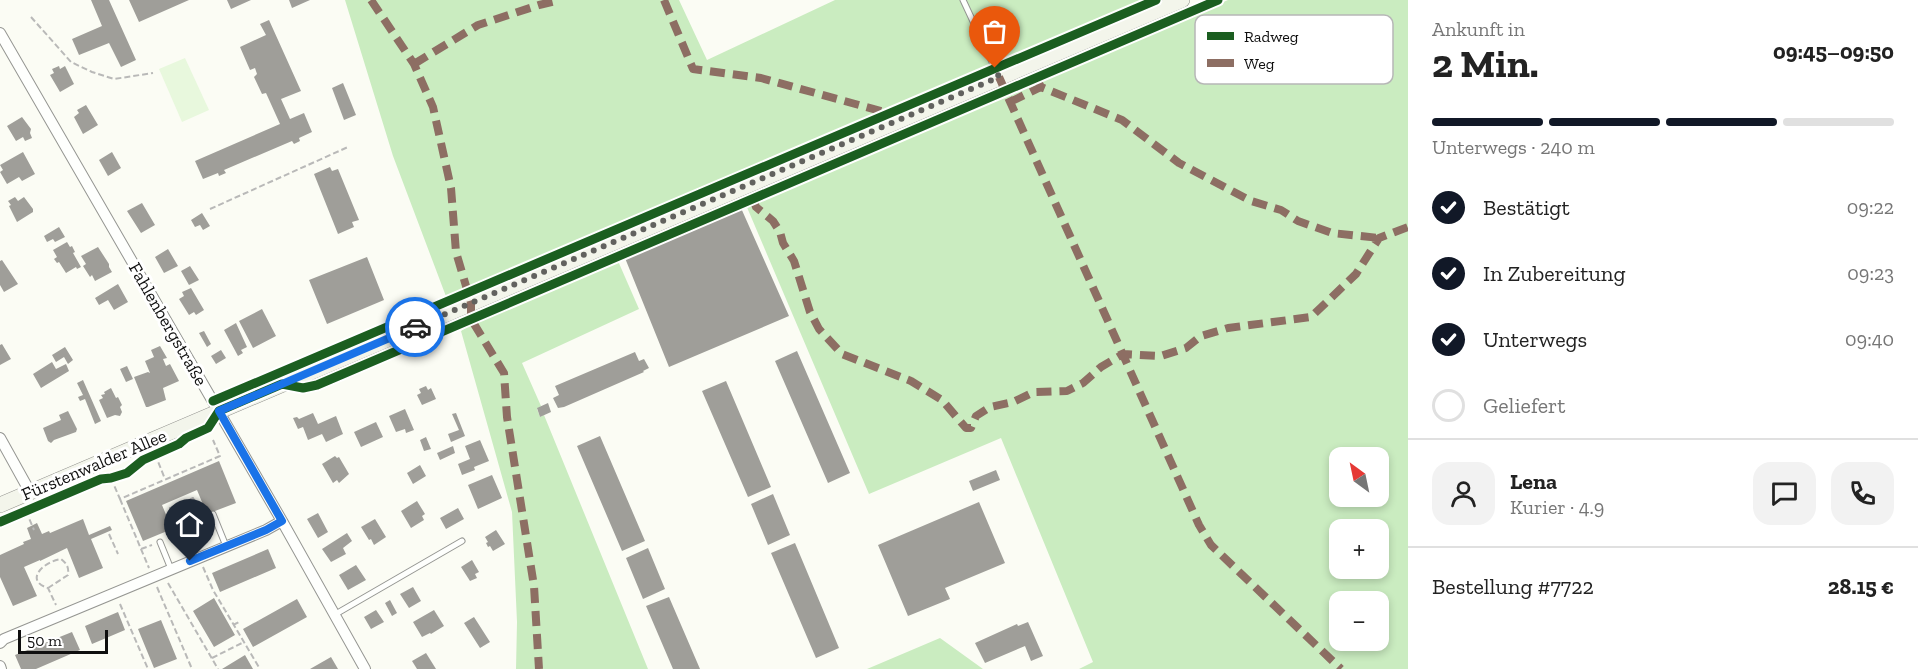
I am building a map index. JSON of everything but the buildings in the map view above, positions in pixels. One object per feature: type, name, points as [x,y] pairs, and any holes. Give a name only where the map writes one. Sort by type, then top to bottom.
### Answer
[{"type":"main road","name":"Fürstenwalder Allee","points":[[0,505],[1182,0]]},
{"type":"street","name":"Fahlenbergstraße","points":[[0,33],[365,669]]},
{"type":"street","points":[[0,438],[30,492]]},
{"type":"street","points":[[0,643],[266,530],[282,521]]},
{"type":"lane","points":[[963,0],[999,77]]},
{"type":"lane","points":[[213,514],[226,546]]},
{"type":"lane","points":[[334,615],[462,540]]},
{"type":"lane","points":[[160,542],[162,573]]},
{"type":"path","points":[[31,17],[71,62],[92,72],[114,79],[153,73]]},
{"type":"path","points":[[210,208],[348,147]]},
{"type":"path","points":[[120,498],[220,456],[213,440]]},
{"type":"path","points":[[155,454],[165,479]]},
{"type":"path","points":[[111,478],[141,549],[162,573],[218,669]]},
{"type":"path","points":[[141,549],[181,533],[170,508],[193,498],[208,535]]},
{"type":"path","points":[[26,511],[34,530]]},
{"type":"path","points":[[110,534],[118,554]]},
{"type":"path","points":[[199,558],[213,590],[260,669]]},
{"type":"path","points":[[48,588],[68,575],[69,569],[61,559],[41,567],[37,575],[42,586],[48,588],[60,616]]},
{"type":"path","points":[[162,573],[192,669]]},
{"type":"path","points":[[115,593],[148,669]]},
{"type":"path","points":[[233,625],[241,621]]},
{"type":"path","points":[[212,658],[245,642]]},
{"type":"green space","points":[[345,0],[679,0],[707,60],[835,0],[1146,0],[447,299],[393,156]]},
{"type":"green space","points":[[1228,0],[1408,0],[1408,669],[1079,669],[1093,662],[1001,438],[869,494],[746,205]]},
{"type":"green space","points":[[185,58],[209,110],[182,122],[159,69]]},
{"type":"green space","points":[[618,261],[639,309],[522,363],[541,406],[537,409],[540,417],[544,415],[648,669],[516,669],[517,622],[512,512],[461,331],[481,318]]},
{"type":"green space","points":[[202,516],[208,535],[185,545],[177,526]]},
{"type":"green space","points":[[940,638],[983,669],[867,669]]},
{"type":"marked path","points":[[371,0],[414,64],[433,107],[451,188],[456,252],[471,303],[471,319],[504,373],[507,417],[534,586],[539,669]]},
{"type":"marked path","points":[[414,64],[478,25],[560,0]]},
{"type":"marked path","points":[[664,0],[693,69],[761,78],[888,113]]},
{"type":"marked path","points":[[999,77],[1199,525],[1211,545],[1341,669]]},
{"type":"marked path","points":[[1036,77],[1041,87],[1122,120],[1179,163],[1251,201],[1281,210],[1298,221],[1332,233],[1379,238]]},
{"type":"marked path","points":[[1010,102],[1041,87]]},
{"type":"marked path","points":[[753,199],[756,207],[773,221],[780,232],[783,243],[794,261],[810,312],[819,329],[842,354],[911,381],[942,400],[966,428],[971,428],[976,416],[990,407],[1013,402],[1034,392],[1067,391],[1083,383],[1101,367],[1123,354],[1161,356],[1186,348],[1201,336],[1228,328],[1311,317],[1356,274],[1379,238],[1408,227]]},
{"type":"cycle path","points":[[213,401],[1156,0]]},
{"type":"cycle path","points":[[0,522],[101,479],[127,473],[143,460],[208,428],[219,411],[282,384],[303,388],[317,385],[1218,0]]},
{"type":"way so far","points":[[415,327],[999,77],[995,68]]},
{"type":"route","points":[[190,561],[266,530],[282,521],[219,411],[415,327]]}]
